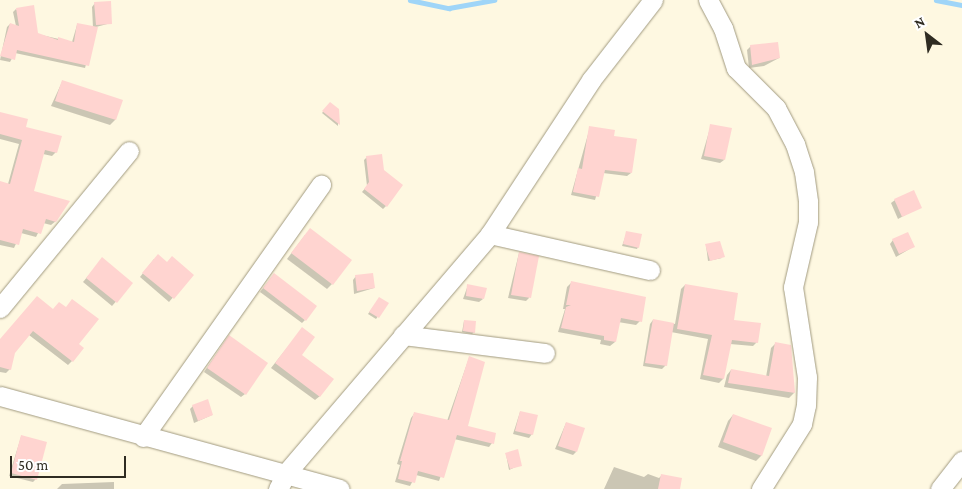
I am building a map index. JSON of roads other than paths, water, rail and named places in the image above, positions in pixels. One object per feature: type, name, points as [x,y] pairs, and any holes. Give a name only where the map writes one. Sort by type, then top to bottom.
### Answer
[{"type":"street","points":[[278,489],[287,472],[490,234],[591,80],[653,0]]},
{"type":"street","points":[[708,0],[723,28],[736,68],[776,108],[795,144],[804,172],[808,202],[808,222],[793,287],[807,377],[806,405],[802,424],[761,489]]},
{"type":"street","points":[[0,308],[129,151]]},
{"type":"street","points":[[143,437],[321,185]]},
{"type":"street","points":[[490,234],[650,270]]},
{"type":"street","points":[[403,335],[545,353]]},
{"type":"street","points":[[0,396],[143,437],[287,472],[340,489]]},
{"type":"street","points":[[940,489],[962,461]]},
{"type":"waterway","points":[[410,0],[449,8],[494,0]]},
{"type":"waterway","points":[[936,0],[962,5]]}]
